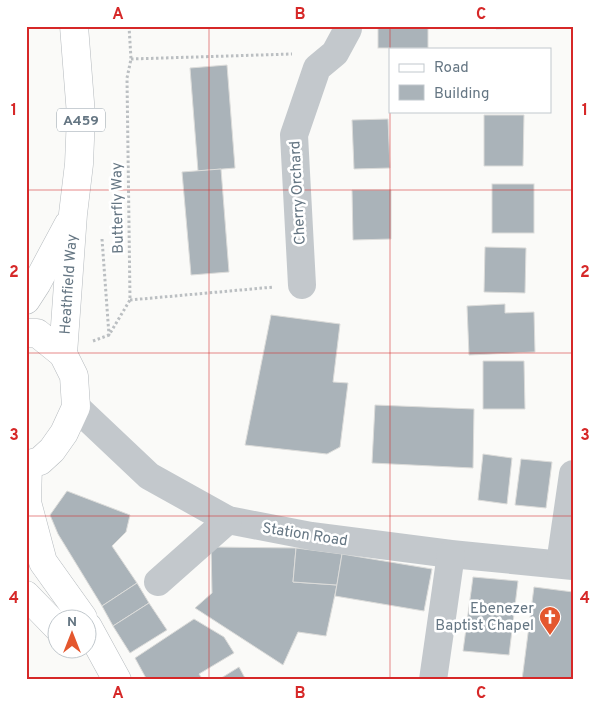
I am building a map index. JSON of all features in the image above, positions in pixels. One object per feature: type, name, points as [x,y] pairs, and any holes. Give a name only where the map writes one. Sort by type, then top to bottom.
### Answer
[{"type":"main road","name":"Heathfield Way","points":[[63,354],[82,115],[74,26]]},
{"type":"main road","name":"Heathfield Way","points":[[26,300],[73,214]]},
{"type":"main road","points":[[26,333],[37,333],[63,354],[74,376],[76,407],[64,433],[52,450],[40,460],[27,465],[28,502],[43,562],[76,608]]},
{"type":"main road","points":[[26,595],[48,618]]},
{"type":"main road","points":[[98,651],[117,680]]},
{"type":"street","name":"Cherry Orchard","points":[[302,285],[294,135],[317,68],[335,53],[348,26]]},
{"type":"street","name":"Station Road","points":[[76,407],[149,476],[228,520],[312,536],[451,554],[567,565]]},
{"type":"street","points":[[567,565],[573,474]]},
{"type":"street","points":[[158,582],[228,520]]},
{"type":"street","points":[[433,680],[451,554]]},
{"type":"path","name":"Butterfly Way","points":[[129,26],[131,59],[127,78],[130,300]]},
{"type":"path","points":[[131,59],[335,53]]},
{"type":"path","points":[[63,354],[109,335],[130,300],[302,285]]},
{"type":"building","points":[[378,26],[428,26],[428,48],[378,48]]},
{"type":"building","points":[[496,26],[536,26],[536,28],[496,29]]},
{"type":"building","points":[[227,65],[235,168],[198,171],[190,68]]},
{"type":"building","points":[[484,115],[524,115],[523,166],[484,166]]},
{"type":"building","points":[[388,119],[390,168],[354,169],[352,120]]},
{"type":"building","points":[[221,169],[229,272],[191,275],[182,172]]},
{"type":"building","points":[[492,184],[534,184],[534,233],[492,233]]},
{"type":"building","points":[[352,190],[391,190],[391,239],[353,240]]},
{"type":"building","points":[[485,247],[526,248],[525,293],[484,292]]},
{"type":"building","points":[[505,304],[505,313],[534,312],[535,352],[469,355],[467,306]]},
{"type":"building","points":[[271,315],[340,324],[333,382],[348,383],[340,447],[327,454],[245,445]]},
{"type":"building","points":[[483,361],[524,361],[525,409],[483,409]]},
{"type":"building","points":[[375,405],[474,409],[473,468],[372,463]]},
{"type":"building","points":[[483,454],[512,458],[507,504],[478,500]]},
{"type":"building","points":[[521,459],[552,462],[546,508],[515,505]]},
{"type":"building","points":[[67,491],[130,515],[126,532],[112,546],[137,583],[102,606],[58,534],[50,515]]},
{"type":"building","points":[[211,547],[296,548],[293,582],[337,585],[326,636],[298,632],[283,665],[195,608],[212,593]]},
{"type":"building","points":[[296,548],[342,554],[337,585],[293,582]]},
{"type":"building","points":[[342,554],[432,569],[424,611],[335,596]]},
{"type":"building","points":[[473,577],[518,581],[509,655],[463,651]]},
{"type":"building","points":[[137,583],[149,603],[113,626],[102,606]]},
{"type":"building","name":"Ebenezer Baptist Chapel","points":[[534,587],[573,592],[573,680],[522,680]]},
{"type":"building","points":[[149,603],[167,630],[130,653],[113,626]]},
{"type":"building","points":[[194,619],[224,637],[234,653],[199,674],[203,680],[147,680],[135,658]]},
{"type":"building","points":[[239,667],[246,680],[218,680]]},
{"type":"place","name":"Ebenezer Baptist Chapel","points":[[550,636]]}]
